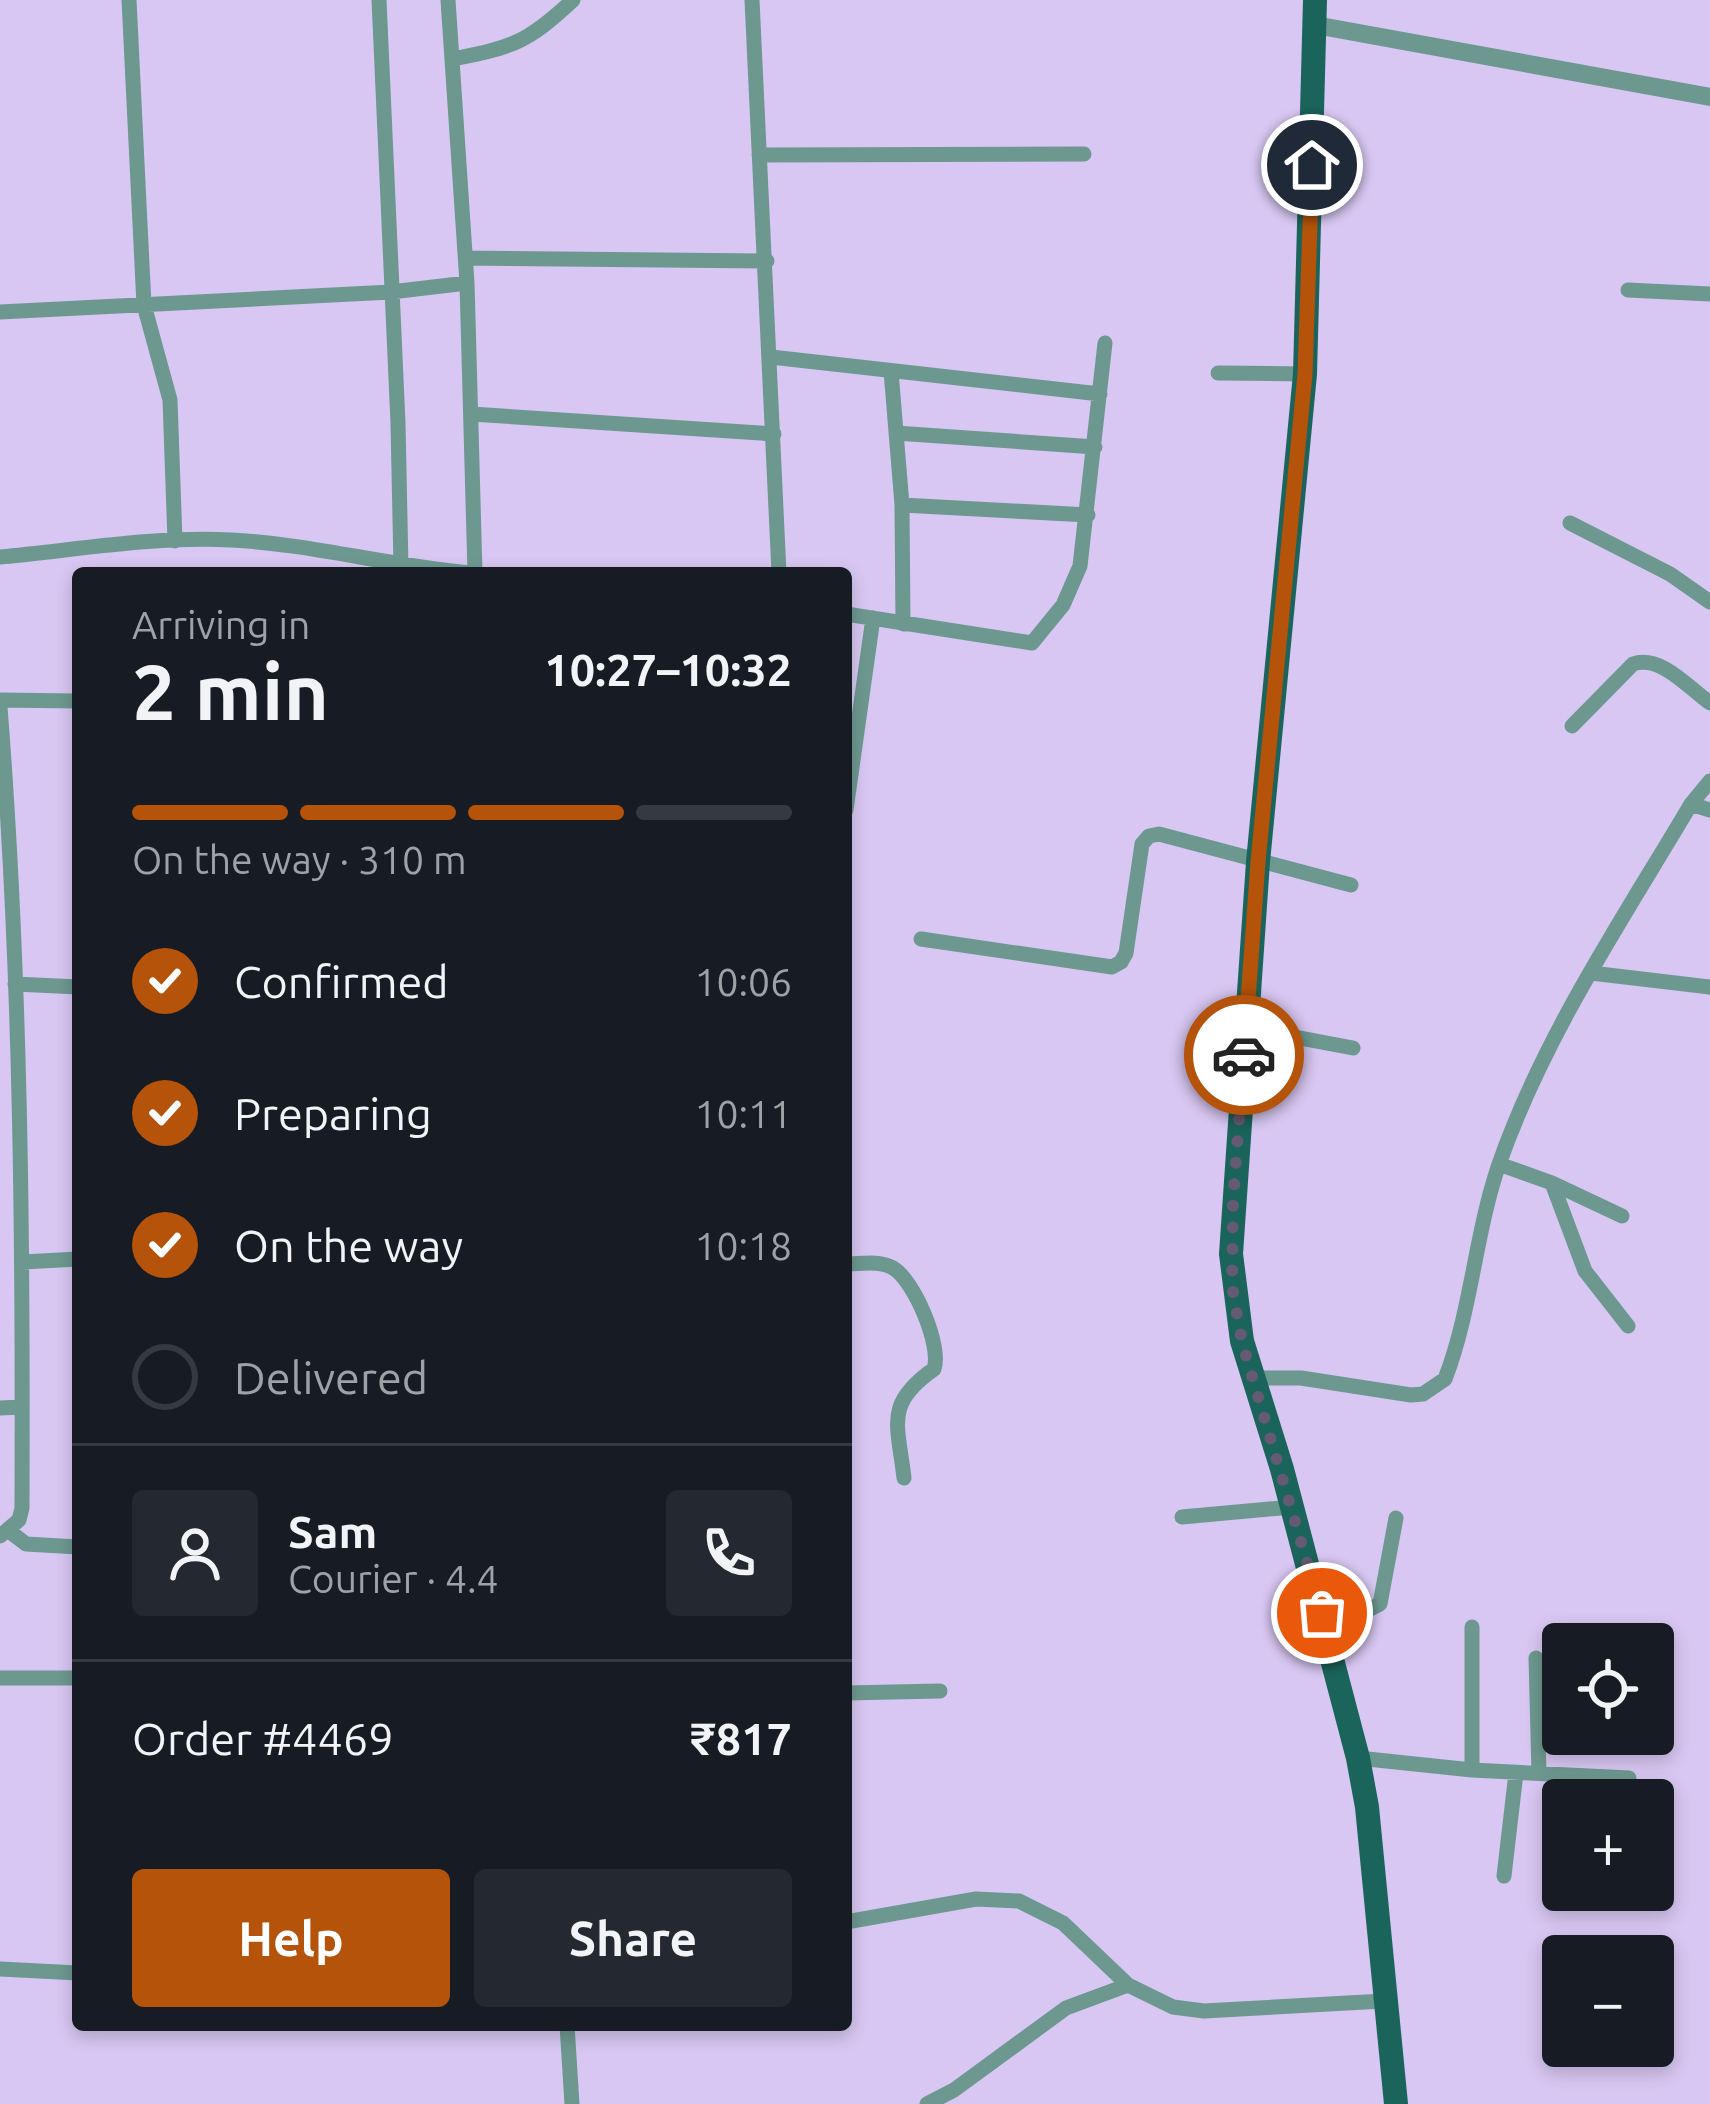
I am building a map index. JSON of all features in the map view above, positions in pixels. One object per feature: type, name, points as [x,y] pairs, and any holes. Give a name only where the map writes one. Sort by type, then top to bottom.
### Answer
[{"type":"main road","points":[[1315,13],[1305,374],[1258,862],[1231,1254],[1238,1316],[1253,1378],[1322,1613],[1358,1758],[1396,2104]]},
{"type":"street","points":[[129,0],[144,305],[170,400],[175,541]]},
{"type":"street","points":[[0,557],[175,541],[255,542],[400,567],[379,0]]},
{"type":"street","points":[[448,0],[466,258],[472,567]]},
{"type":"street","points":[[453,59],[509,48],[537,34],[573,0]]},
{"type":"street","points":[[752,0],[779,567]]},
{"type":"street","points":[[1315,13],[1710,97]]},
{"type":"street","points":[[759,155],[1084,154]]},
{"type":"street","points":[[466,258],[767,261]]},
{"type":"street","points":[[0,312],[467,284]]},
{"type":"street","points":[[1628,290],[1710,294]]},
{"type":"street","points":[[852,615],[1032,643],[1063,605],[1076,580],[1088,515],[1105,343]]},
{"type":"street","points":[[771,357],[1100,394]]},
{"type":"street","points":[[891,370],[902,505],[903,623]]},
{"type":"street","points":[[1218,373],[1305,374]]},
{"type":"street","points":[[471,414],[774,434]]},
{"type":"street","points":[[896,433],[1095,447]]},
{"type":"street","points":[[902,505],[1088,515]]},
{"type":"street","points":[[1570,524],[1670,574],[1710,602]]},
{"type":"street","points":[[852,768],[873,618]]},
{"type":"street","points":[[1572,726],[1643,660],[1655,662],[1710,703]]},
{"type":"street","points":[[72,701],[0,703],[23,1262],[22,1508],[4,1534],[26,1544],[72,1547]]},
{"type":"street","points":[[1253,1378],[1300,1378],[1411,1395],[1435,1388],[1445,1379],[1499,1164],[1552,1041],[1691,804],[1710,781]]},
{"type":"street","points":[[1691,804],[1710,810]]},
{"type":"street","points":[[921,939],[1112,967],[1126,953],[1142,844],[1159,834],[1351,885]]},
{"type":"street","points":[[1591,973],[1710,987]]},
{"type":"street","points":[[15,984],[72,987]]},
{"type":"street","points":[[1246,1028],[1353,1048]]},
{"type":"street","points":[[1499,1164],[1622,1216]]},
{"type":"street","points":[[1552,1183],[1585,1271],[1628,1326]]},
{"type":"street","points":[[23,1262],[72,1259]]},
{"type":"street","points":[[852,1264],[884,1264],[909,1282],[937,1353],[934,1369],[909,1386],[901,1399],[898,1428],[904,1478]]},
{"type":"street","points":[[0,1408],[22,1407]]},
{"type":"street","points":[[1182,1516],[1292,1507]]},
{"type":"street","points":[[1322,1613],[1364,1612],[1380,1604],[1396,1518]]},
{"type":"street","points":[[1472,1627],[1472,1770]]},
{"type":"street","points":[[1536,1658],[1539,1774]]},
{"type":"street","points":[[0,1678],[72,1678]]},
{"type":"street","points":[[852,1693],[940,1691]]},
{"type":"street","points":[[1358,1758],[1629,1778]]},
{"type":"street","points":[[1504,1876],[1516,1773]]},
{"type":"street","points":[[852,1921],[976,1899],[1019,1901],[1063,1924],[1128,1985],[1173,2007],[1204,2011],[1384,2001]]},
{"type":"street","points":[[0,1969],[72,1972]]},
{"type":"street","points":[[926,2104],[966,2081],[1066,2008],[1128,1985]]},
{"type":"street","points":[[567,2031],[572,2104]]},
{"type":"way so far","points":[[1244,1055],[1232,1286],[1242,1342],[1322,1613]]},
{"type":"route","points":[[1244,1055],[1305,374],[1312,165]]}]
